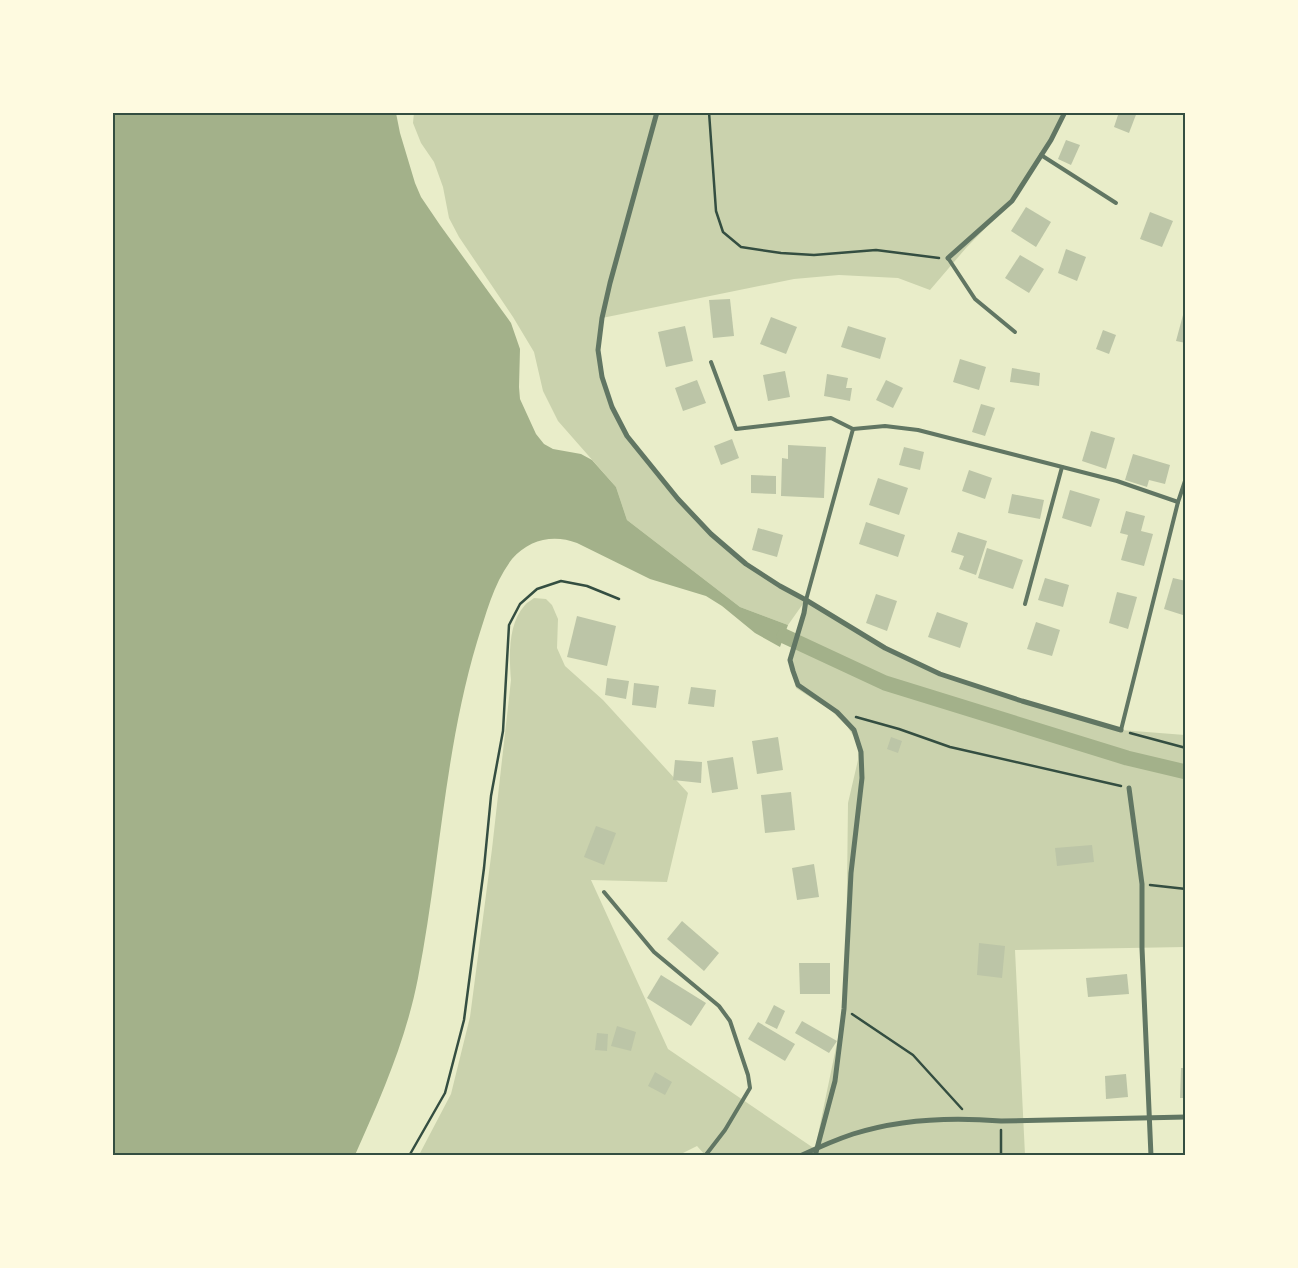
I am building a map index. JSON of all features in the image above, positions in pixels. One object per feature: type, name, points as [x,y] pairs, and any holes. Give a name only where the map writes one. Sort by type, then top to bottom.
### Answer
[{"type":"street","points":[[657,112],[623,232],[602,318],[598,350],[602,377],[612,407],[627,436],[678,499],[711,534],[746,564],[780,586],[885,648],[940,674],[1057,712],[1121,730]]},
{"type":"street","points":[[948,258],[1012,201],[1065,112]]},
{"type":"street","points":[[806,600],[790,660],[798,685],[838,712],[854,730],[861,752],[862,778],[851,872],[844,1009],[835,1081],[814,1156]]},
{"type":"street","points":[[1129,788],[1142,884],[1142,948],[1151,1156]]},
{"type":"street","points":[[800,1156],[854,1134],[902,1123],[972,1119],[1001,1121],[1186,1117]]},
{"type":"lane","points":[[1041,155],[1116,203]]},
{"type":"lane","points":[[948,258],[975,299],[1015,332]]},
{"type":"lane","points":[[711,362],[736,429],[831,418],[853,429],[885,426],[918,430],[1117,482],[1178,502]]},
{"type":"lane","points":[[806,600],[853,429]]},
{"type":"lane","points":[[1025,604],[1062,467]]},
{"type":"lane","points":[[1121,730],[1178,502],[1186,478]]},
{"type":"lane","points":[[604,892],[654,952],[719,1006],[730,1021],[748,1075],[750,1088],[725,1130],[705,1156]]},
{"type":"path","points":[[709,112],[716,211],[724,232],[741,247],[781,253],[814,255],[876,250],[948,258]]},
{"type":"path","points":[[410,1156],[445,1093],[464,1020],[483,877],[491,796],[503,731],[509,625],[520,604],[537,589],[561,581],[587,586],[619,599]]},
{"type":"path","points":[[855,716],[950,747],[1129,788]]},
{"type":"path","points":[[1121,730],[1186,748]]},
{"type":"path","points":[[1142,884],[1186,889]]},
{"type":"path","points":[[844,1009],[913,1055],[972,1119]]},
{"type":"path","points":[[1001,1121],[1001,1156]]},
{"type":"shaded area","points":[[113,112],[396,113],[400,133],[421,197],[511,323],[520,349],[520,399],[536,434],[544,444],[553,449],[581,454],[592,460],[616,487],[627,520],[740,607],[788,625],[780,647],[755,633],[722,606],[706,596],[650,579],[568,540],[542,540],[526,547],[512,559],[500,578],[491,599],[466,683],[450,767],[418,978],[407,1024],[392,1068],[355,1155],[113,1155]]},
{"type":"shaded area","points":[[414,112],[1065,113],[1012,201],[966,248],[930,290],[898,278],[839,275],[794,279],[602,318],[598,350],[612,407],[627,436],[678,499],[746,564],[885,648],[940,674],[1121,730],[1185,735],[1185,947],[1015,950],[1025,1155],[706,1156],[697,1146],[677,1156],[419,1155],[451,1094],[470,1017],[492,849],[511,680],[511,640],[515,621],[519,612],[526,604],[534,598],[546,599],[552,605],[558,619],[557,648],[565,666],[603,700],[688,793],[667,882],[591,880],[668,1049],[815,1149],[844,1009],[848,803],[858,760],[858,743],[847,726],[832,711],[796,688],[790,660],[805,601],[788,625],[740,607],[627,520],[616,487],[558,421],[543,391],[534,352],[513,317],[459,237],[449,218],[443,187],[434,162],[421,143],[413,123]]},
{"type":"building","points":[[1119,112],[1137,112],[1129,133],[1114,127]]},
{"type":"building","points":[[1066,140],[1080,145],[1071,165],[1058,159]]},
{"type":"building","points":[[1026,207],[1051,222],[1036,247],[1011,231]]},
{"type":"building","points":[[1150,212],[1173,221],[1162,247],[1140,239]]},
{"type":"building","points":[[1066,249],[1086,257],[1077,281],[1058,273]]},
{"type":"building","points":[[1020,255],[1044,269],[1029,293],[1005,278]]},
{"type":"building","points":[[730,299],[734,336],[713,338],[709,300]]},
{"type":"building","points":[[1183,315],[1186,315],[1186,343],[1176,341]]},
{"type":"building","points":[[771,317],[797,327],[786,354],[760,344]]},
{"type":"building","points":[[685,326],[693,361],[666,367],[658,332]]},
{"type":"building","points":[[848,326],[886,338],[880,359],[841,347]]},
{"type":"building","points":[[1103,330],[1116,335],[1109,354],[1096,349]]},
{"type":"building","points":[[960,359],[986,367],[979,390],[953,382]]},
{"type":"building","points":[[1012,368],[1040,373],[1039,386],[1010,382]]},
{"type":"building","points":[[785,371],[790,397],[768,401],[763,375]]},
{"type":"building","points":[[827,374],[848,378],[846,388],[852,388],[850,401],[824,396]]},
{"type":"building","points":[[697,380],[706,403],[683,411],[675,388]]},
{"type":"building","points":[[886,380],[903,388],[893,408],[876,400]]},
{"type":"building","points":[[981,404],[995,408],[985,436],[972,432]]},
{"type":"building","points":[[1091,431],[1115,438],[1106,469],[1082,461]]},
{"type":"building","points":[[732,439],[739,458],[721,465],[714,446]]},
{"type":"building","points":[[788,445],[826,447],[824,498],[781,496],[782,458],[788,459]]},
{"type":"building","points":[[904,447],[924,452],[920,470],[899,465]]},
{"type":"building","points":[[1133,454],[1170,465],[1165,484],[1149,480],[1147,487],[1125,480]]},
{"type":"building","points":[[969,470],[992,478],[985,499],[962,491]]},
{"type":"building","points":[[751,475],[776,476],[776,494],[751,493]]},
{"type":"building","points":[[878,478],[908,488],[899,515],[869,505]]},
{"type":"building","points":[[1070,490],[1100,499],[1091,527],[1062,518]]},
{"type":"building","points":[[1012,494],[1044,500],[1040,519],[1008,513]]},
{"type":"building","points":[[1126,511],[1145,516],[1141,531],[1153,534],[1144,566],[1121,560],[1128,535],[1120,533]]},
{"type":"building","points":[[866,522],[905,535],[898,557],[859,544]]},
{"type":"building","points":[[758,528],[783,535],[777,557],[752,550]]},
{"type":"building","points":[[958,532],[987,541],[976,575],[959,569],[964,556],[951,552]]},
{"type":"building","points":[[987,548],[1023,560],[1013,589],[978,578]]},
{"type":"building","points":[[1045,578],[1069,585],[1063,607],[1038,600]]},
{"type":"building","points":[[1173,578],[1186,581],[1186,616],[1164,609]]},
{"type":"building","points":[[1117,592],[1137,597],[1128,629],[1109,623]]},
{"type":"building","points":[[876,594],[897,601],[887,631],[866,623]]},
{"type":"building","points":[[937,612],[968,623],[960,648],[928,637]]},
{"type":"building","points":[[577,616],[616,626],[607,666],[567,657]]},
{"type":"building","points":[[1036,622],[1060,630],[1052,656],[1027,649]]},
{"type":"building","points":[[607,678],[629,681],[626,699],[605,695]]},
{"type":"building","points":[[634,683],[659,686],[656,708],[632,705]]},
{"type":"building","points":[[691,687],[716,690],[714,707],[688,704]]},
{"type":"building","points":[[778,737],[783,770],[757,774],[752,741]]},
{"type":"building","points":[[891,737],[902,741],[898,753],[887,749]]},
{"type":"building","points":[[733,757],[738,789],[712,793],[707,761]]},
{"type":"building","points":[[675,760],[702,762],[701,783],[673,780]]},
{"type":"building","points":[[791,792],[795,830],[765,833],[761,795]]},
{"type":"building","points":[[596,826],[616,833],[604,865],[584,857]]},
{"type":"building","points":[[1092,845],[1094,862],[1057,866],[1055,848]]},
{"type":"building","points":[[814,864],[819,897],[797,900],[792,868]]},
{"type":"building","points":[[682,921],[719,953],[704,971],[667,939]]},
{"type":"building","points":[[979,943],[1005,946],[1002,978],[977,975]]},
{"type":"building","points":[[799,963],[830,963],[830,994],[800,994]]},
{"type":"building","points":[[1127,974],[1129,994],[1088,997],[1086,978]]},
{"type":"building","points":[[661,975],[706,1003],[691,1026],[647,998]]},
{"type":"building","points":[[774,1005],[785,1011],[777,1029],[765,1023]]},
{"type":"building","points":[[802,1021],[837,1041],[829,1053],[795,1033]]},
{"type":"building","points":[[758,1022],[795,1044],[785,1061],[748,1039]]},
{"type":"building","points":[[617,1026],[636,1032],[631,1051],[611,1046]]},
{"type":"building","points":[[597,1033],[608,1034],[607,1051],[595,1050]]},
{"type":"building","points":[[1181,1068],[1186,1068],[1186,1098],[1180,1098]]},
{"type":"building","points":[[655,1072],[672,1082],[665,1095],[648,1086]]},
{"type":"building","points":[[1126,1074],[1128,1097],[1106,1099],[1105,1076]]},
{"type":"waterway","points":[[784,636],[885,683],[1127,758],[1186,772]]}]
